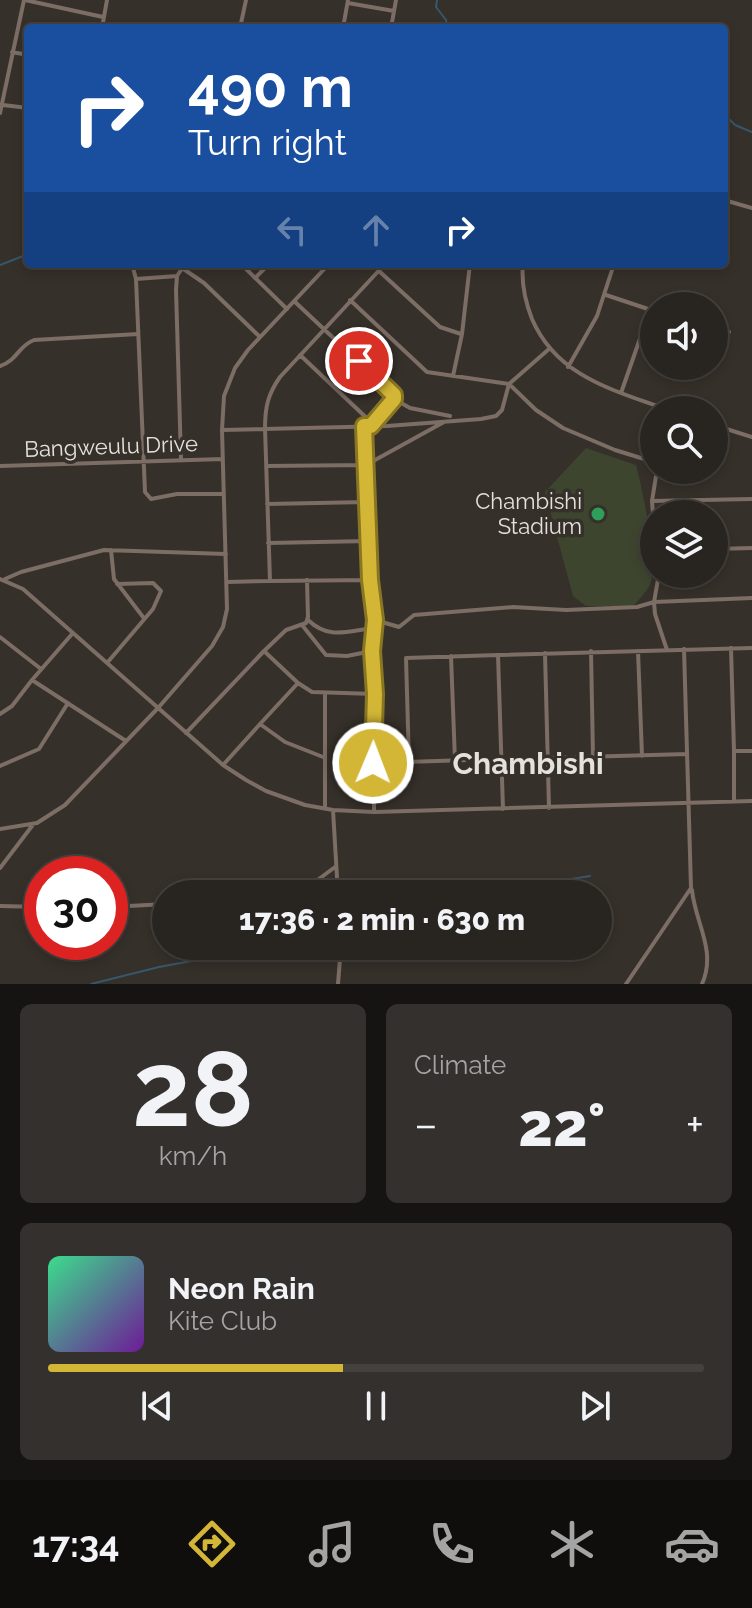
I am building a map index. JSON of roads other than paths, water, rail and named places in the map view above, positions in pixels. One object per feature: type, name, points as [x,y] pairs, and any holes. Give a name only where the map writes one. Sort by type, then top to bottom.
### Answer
[{"type":"street","points":[[0,113],[23,0],[103,17]]},
{"type":"street","points":[[102,24],[107,0]]},
{"type":"street","points":[[241,24],[246,0]]},
{"type":"street","points":[[392,24],[396,0]]},
{"type":"street","points":[[344,24],[348,2],[394,11]]},
{"type":"street","points":[[12,52],[24,54]]},
{"type":"street","points":[[1,105],[24,108]]},
{"type":"street","points":[[728,201],[752,207]]},
{"type":"street","points":[[133,268],[147,497],[224,494]]},
{"type":"street","points":[[181,459],[177,276],[182,268]]},
{"type":"street","points":[[185,268],[260,337]]},
{"type":"street","points":[[245,268],[287,309]]},
{"type":"street","points":[[255,278],[265,268]]},
{"type":"street","points":[[0,868],[34,824],[65,805],[158,708],[219,637],[226,618],[227,582],[222,430],[224,396],[230,376],[241,358],[325,268]]},
{"type":"street","points":[[270,581],[265,406],[270,392],[300,355],[382,268]]},
{"type":"street","points":[[453,377],[462,334],[470,268]]},
{"type":"street","points":[[523,268],[522,282],[528,308],[549,349],[568,367],[640,400]]},
{"type":"street","points":[[568,367],[606,295],[613,268]]},
{"type":"street","points":[[379,271],[440,327],[462,334]]},
{"type":"street","points":[[136,279],[177,276]]},
{"type":"street","points":[[606,295],[640,306]]},
{"type":"street","points":[[350,300],[427,372],[509,384],[536,410],[563,428],[640,458]]},
{"type":"street","points":[[294,301],[394,395],[394,399],[410,408],[448,418]]},
{"type":"street","points":[[0,366],[12,361],[24,346],[34,340],[138,334]]},
{"type":"street","points":[[621,393],[640,342]]},
{"type":"street","points":[[222,430],[364,426],[496,416],[502,410],[509,384],[549,349]]},
{"type":"street","points":[[300,355],[372,425]]},
{"type":"street","points":[[372,425],[394,399]]},
{"type":"street","points":[[266,466],[366,465],[448,418]]},
{"type":"street","points":[[364,426],[370,580],[375,620],[372,651],[375,694],[374,812]]},
{"type":"street","points":[[728,429],[752,437]]},
{"type":"street","name":"Bangweulu Drive","points":[[0,466],[223,459]]},
{"type":"street","points":[[702,500],[752,499]]},
{"type":"street","points":[[267,504],[367,502]]},
{"type":"street","points":[[268,543],[369,541]]},
{"type":"street","points":[[728,549],[752,548]]},
{"type":"street","points":[[2,579],[48,564],[111,550],[226,554]]},
{"type":"street","points":[[111,550],[117,584],[144,618]]},
{"type":"street","points":[[2,579],[23,589],[223,765],[266,791],[305,805],[374,812],[752,801]]},
{"type":"street","points":[[307,580],[308,620],[320,632],[333,634],[374,628]]},
{"type":"street","points":[[227,582],[370,580]]},
{"type":"street","points":[[107,663],[158,602],[160,588],[153,583],[117,584]]},
{"type":"street","points":[[656,588],[656,621],[667,650]]},
{"type":"street","points":[[375,620],[399,627],[414,615],[513,607],[566,610],[637,607],[654,602],[752,598]]},
{"type":"street","points":[[186,733],[286,630],[308,620]]},
{"type":"street","points":[[302,625],[326,655],[347,656],[372,651]]},
{"type":"street","points":[[0,714],[12,706],[72,634]]},
{"type":"street","points":[[0,637],[41,669]]},
{"type":"street","points":[[731,648],[734,801]]},
{"type":"street","points":[[409,762],[406,658],[752,648]]},
{"type":"street","points":[[684,649],[691,888],[708,958],[708,972],[702,984]]},
{"type":"street","points":[[264,651],[312,692],[375,694]]},
{"type":"street","points":[[591,651],[593,757]]},
{"type":"street","points":[[638,651],[642,756]]},
{"type":"street","points":[[545,653],[549,808]]},
{"type":"street","points":[[498,655],[503,809]]},
{"type":"street","points":[[451,656],[455,761]]},
{"type":"street","points":[[32,680],[126,741]]},
{"type":"street","points":[[223,765],[298,683]]},
{"type":"street","points":[[325,694],[325,809]]},
{"type":"street","points":[[0,766],[39,749],[68,703]]},
{"type":"street","points":[[260,724],[285,742],[323,757]]},
{"type":"street","points":[[734,751],[752,751]]},
{"type":"street","points":[[547,758],[687,754]]},
{"type":"street","points":[[373,763],[501,759]]},
{"type":"street","points":[[333,810],[337,880]]},
{"type":"street","points":[[0,829],[34,824]]},
{"type":"street","points":[[316,880],[336,866]]},
{"type":"street","points":[[626,984],[691,888]]},
{"type":"street","points":[[128,906],[152,905]]},
{"type":"street","points":[[0,906],[24,907]]},
{"type":"street","points":[[338,984],[340,960]]},
{"type":"waterway","points":[[437,0],[436,7],[446,24]]},
{"type":"waterway","points":[[728,118],[735,125],[752,132]]},
{"type":"waterway","points":[[0,265],[24,256]]},
{"type":"waterway","points":[[565,880],[590,876]]},
{"type":"waterway","points":[[91,984],[197,960]]},
{"type":"place","name":"Chambishi Stadium","points":[[598,514]]},
{"type":"district","name":"Chambishi","points":[[528,763]]}]
